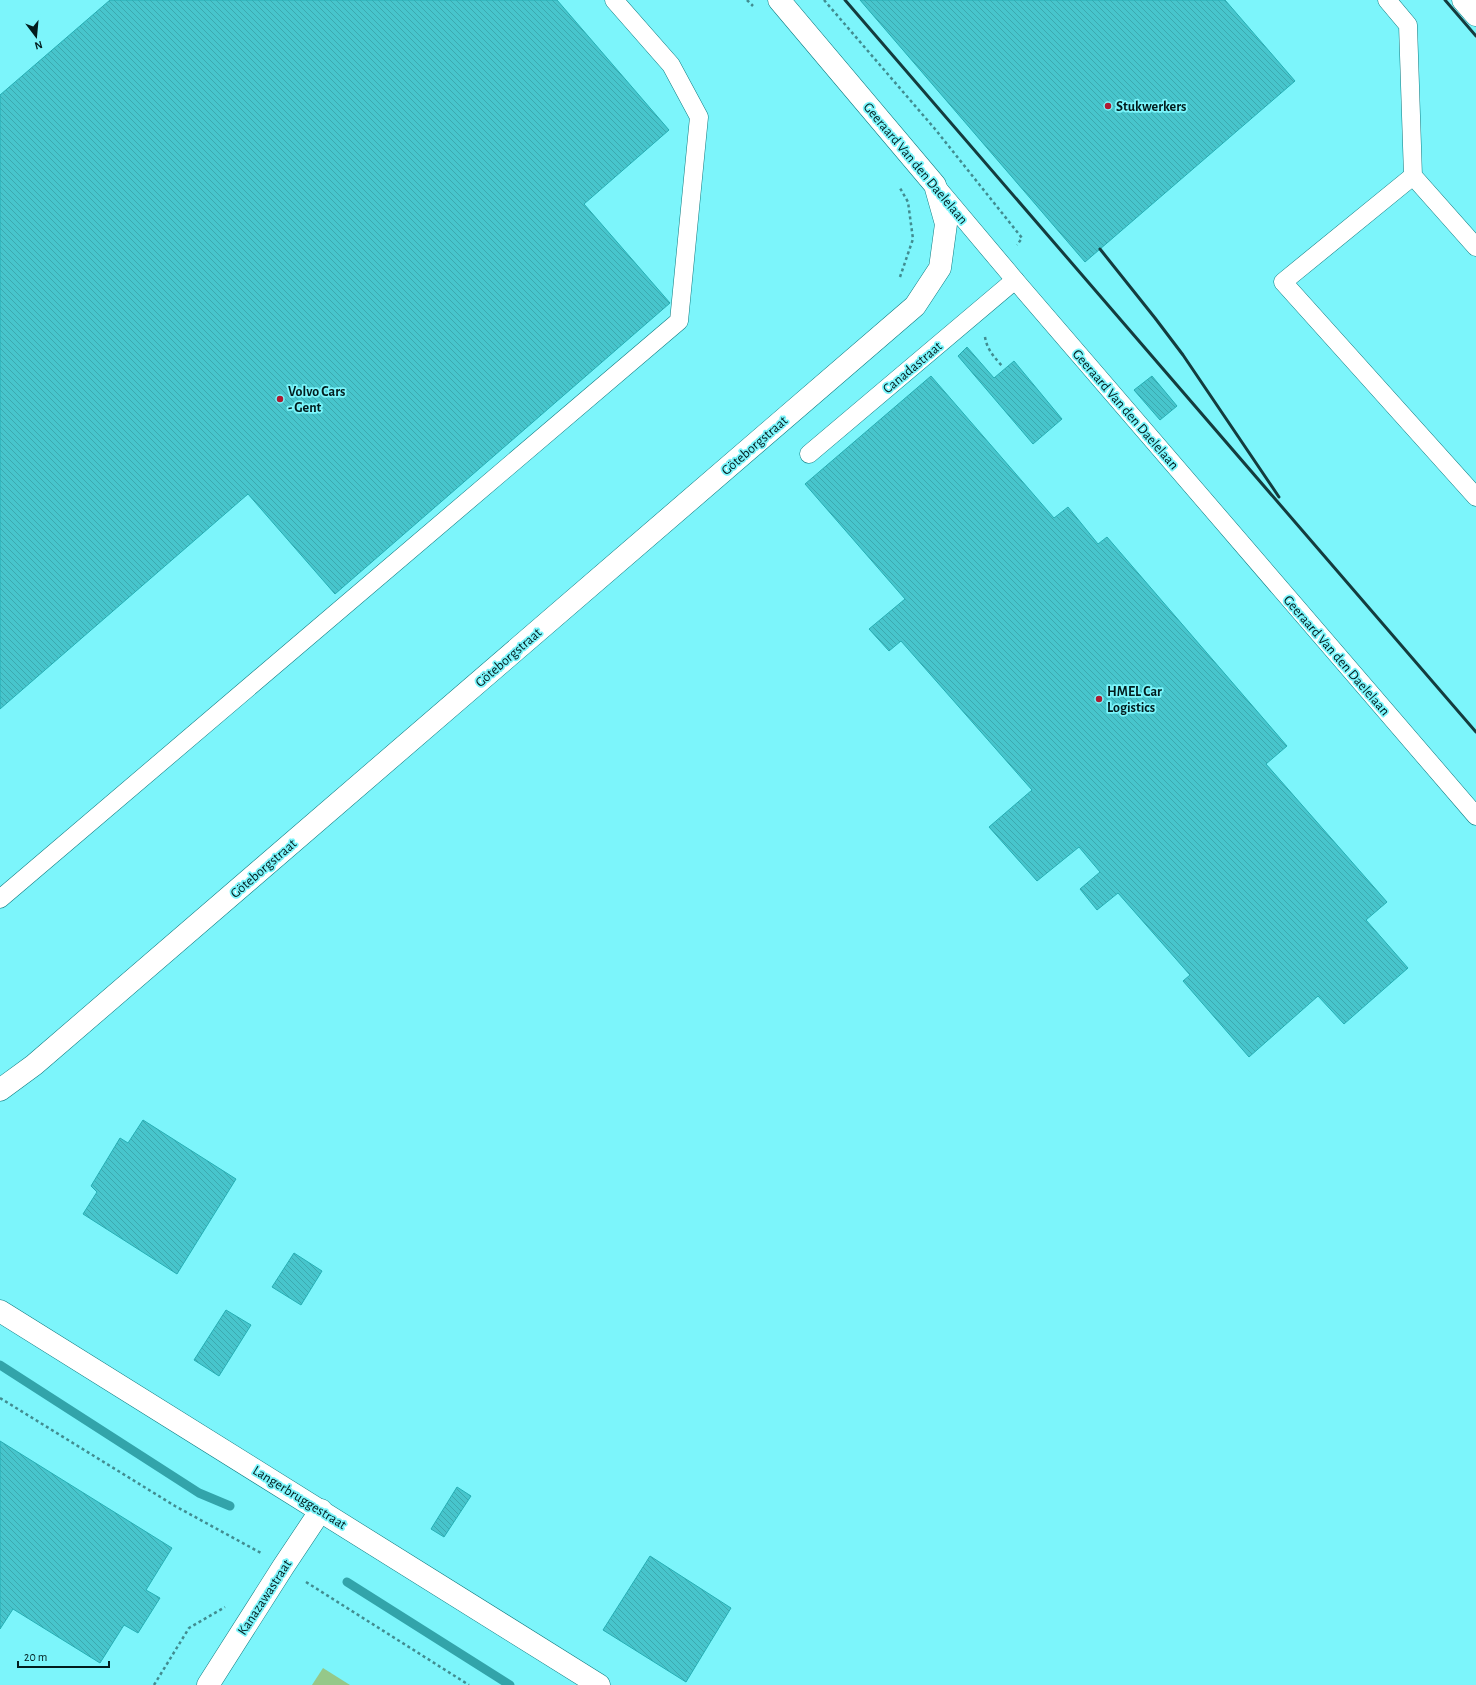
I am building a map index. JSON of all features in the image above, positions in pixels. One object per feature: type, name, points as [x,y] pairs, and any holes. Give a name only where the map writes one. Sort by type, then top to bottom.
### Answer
[{"type":"street","name":"Geeraard Van den Daelelaan","points":[[779,0],[935,185]]},
{"type":"street","points":[[1463,0],[1476,15]]},
{"type":"street","name":"Göteborgstraat","points":[[0,1090],[34,1065],[915,306],[940,268],[946,224],[935,185]]},
{"type":"street","name":"Langerbruggestraat","points":[[0,1311],[321,1510],[599,1685]]},
{"type":"street","name":"Kanazawastraat","points":[[208,1685],[321,1510]]},
{"type":"lane","points":[[0,899],[678,321],[699,117],[671,65],[614,0]]},
{"type":"lane","points":[[1387,0],[1408,25],[1413,176],[1476,247]]},
{"type":"lane","points":[[1413,176],[1283,282],[1476,497]]},
{"type":"lane","name":"Geeraard Van den Daelelaan","points":[[935,185],[1476,816]]},
{"type":"lane","name":"Canadastraat","points":[[809,454],[1015,280]]},
{"type":"path","points":[[747,0],[754,7]]},
{"type":"path","points":[[896,181],[908,202],[912,239],[898,283]]},
{"type":"path","points":[[0,1398],[175,1506],[259,1552]]},
{"type":"path","points":[[309,1584],[469,1685]]},
{"type":"path","points":[[154,1685],[189,1628],[229,1604]]},
{"type":"green space","points":[[323,1668],[350,1685],[312,1685]]},
{"type":"building","name":"Volvo Cars - Gent","points":[[110,0],[557,0],[669,130],[584,204],[670,303],[335,594],[248,494],[0,709],[0,95]]},
{"type":"building","name":"Stukwerkers","points":[[860,0],[1225,0],[1295,81],[1085,262]]},
{"type":"building","points":[[967,347],[994,378],[1014,361],[1062,419],[1033,444],[958,356]]},
{"type":"building","name":"HMEL Car Logistics","points":[[931,376],[1054,518],[1068,507],[1098,544],[1107,537],[1287,746],[1266,764],[1387,902],[1366,920],[1408,968],[1344,1024],[1318,996],[1249,1057],[1183,981],[1190,975],[1118,893],[1097,910],[1080,889],[1100,872],[1079,847],[1037,881],[989,827],[1032,790],[901,641],[889,651],[869,629],[905,599],[805,484]]},
{"type":"building","points":[[1152,376],[1177,406],[1160,420],[1134,390]]},
{"type":"building","points":[[143,1120],[236,1179],[177,1274],[83,1214],[97,1192],[91,1186],[120,1138],[128,1143]]},
{"type":"building","points":[[294,1253],[322,1271],[301,1305],[272,1287]]},
{"type":"building","points":[[226,1310],[251,1325],[219,1376],[194,1360]]},
{"type":"building","points":[[0,1441],[172,1548],[146,1590],[160,1598],[138,1633],[124,1625],[100,1663],[13,1609],[0,1629]]},
{"type":"building","points":[[457,1487],[471,1496],[444,1537],[431,1529]]},
{"type":"building","points":[[650,1556],[731,1608],[686,1682],[603,1630]]},
{"type":"waterway","points":[[0,1365],[199,1493],[230,1506]]},
{"type":"waterway","points":[[347,1582],[510,1685]]},
{"type":"railway","points":[[845,0],[1476,732]]},
{"type":"railway","points":[[1445,0],[1476,36]]},
{"type":"railway","points":[[1100,249],[1183,355],[1279,497]]},
{"type":"place","name":"Stukwerkers","points":[[1108,106]]},
{"type":"place","name":"Volvo Cars - Gent","points":[[280,399]]},
{"type":"place","name":"HMEL Car Logistics","points":[[1099,699]]}]
